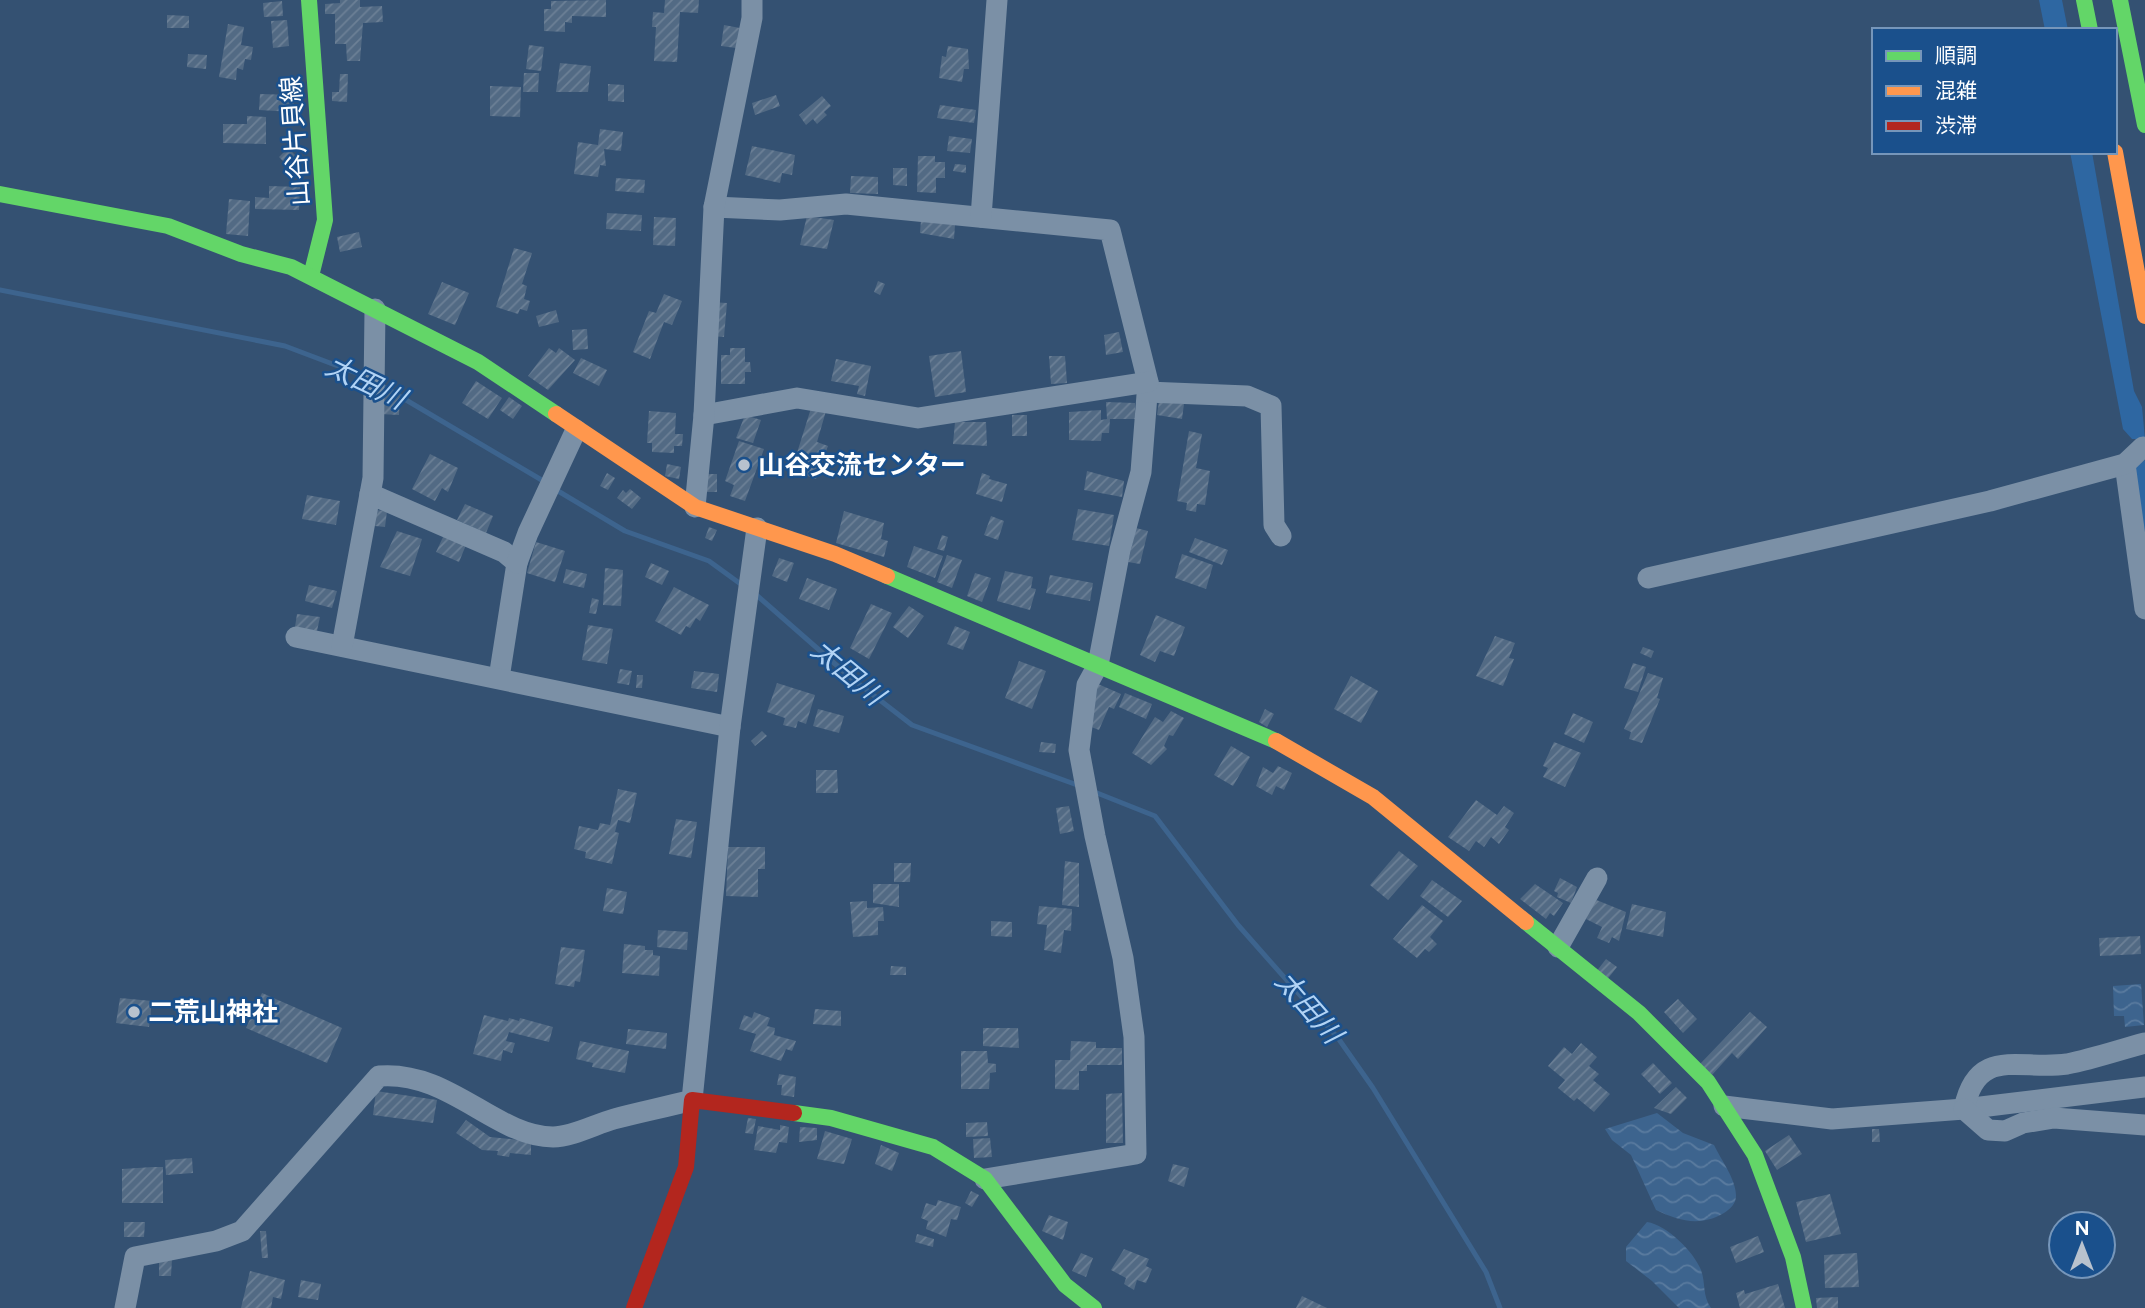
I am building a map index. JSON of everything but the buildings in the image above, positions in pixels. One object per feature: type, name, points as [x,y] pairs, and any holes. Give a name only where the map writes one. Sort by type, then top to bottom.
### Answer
[{"type":"main road","name":"山谷片貝線","points":[[309,0],[325,220],[311,276]]},
{"type":"main road","points":[[2084,0],[2090,28]]},
{"type":"main road","points":[[2120,0],[2145,125]]},
{"type":"main road","points":[[2115,154],[2145,316]]},
{"type":"main road","points":[[0,194],[168,226],[311,276],[478,362],[695,507],[835,554],[1098,665],[1282,744],[1373,797],[1639,1013],[1708,1082],[1755,1155],[1793,1257],[1804,1308]]},
{"type":"main road","points":[[634,1308],[686,1167],[692,1100],[831,1118],[933,1147],[985,1179],[1065,1285],[1094,1308]]},
{"type":"street","points":[[695,507],[704,415],[714,207],[752,18],[752,0]]},
{"type":"street","points":[[981,217],[997,0]]},
{"type":"street","points":[[714,207],[780,210],[845,204],[1110,230],[1147,387],[1141,472],[1120,550],[1098,665],[1087,685],[1079,750],[1095,836],[1123,958],[1134,1037],[1136,1154],[985,1179]]},
{"type":"street","points":[[342,646],[373,478],[375,309]]},
{"type":"street","points":[[704,415],[797,398],[918,418],[1147,387],[1247,396],[1271,406],[1274,525],[1281,536]]},
{"type":"street","points":[[499,678],[517,563],[528,533],[576,430]]},
{"type":"street","points":[[1648,578],[1990,500],[2125,464],[2143,447]]},
{"type":"street","points":[[2125,464],[2145,609]]},
{"type":"street","points":[[370,494],[504,552],[517,563]]},
{"type":"street","points":[[125,1308],[135,1257],[216,1241],[242,1231],[379,1076],[400,1074],[419,1079],[464,1098],[526,1131],[553,1137],[692,1100],[730,727],[757,528]]},
{"type":"street","points":[[296,637],[730,727]]},
{"type":"street","points":[[1558,947],[1597,878]]},
{"type":"street","points":[[1964,1109],[1968,1091],[1978,1075],[1997,1064],[2066,1064],[2145,1043]]},
{"type":"street","points":[[1724,1106],[1832,1119],[1964,1109],[2145,1087]]},
{"type":"street","points":[[1964,1109],[1988,1130],[2005,1131],[2023,1123],[2054,1118],[2145,1125]]},
{"type":"shaded area","points":[[2039,0],[2062,0],[2068,28],[2045,28]]},
{"type":"shaded area","points":[[2070,154],[2092,154],[2134,391],[2142,407],[2145,439],[2132,439],[2123,429]]},
{"type":"shaded area","points":[[2145,460],[2145,562],[2132,486],[2136,466]]},
{"type":"water","points":[[2141,984],[2144,1025],[2125,1027],[2124,1016],[2114,1016],[2113,986]]},
{"type":"water","points":[[1657,1113],[1683,1133],[1714,1145],[1731,1176],[1736,1196],[1724,1213],[1706,1220],[1690,1221],[1656,1210],[1631,1155],[1612,1140],[1605,1129]]},
{"type":"water","points":[[1647,1222],[1663,1228],[1679,1240],[1692,1255],[1701,1270],[1706,1299],[1711,1308],[1679,1308],[1652,1281],[1626,1261],[1626,1247]]},
{"type":"waterway","name":"太田川","points":[[0,290],[285,346],[367,377]]},
{"type":"waterway","name":"太田川","points":[[379,384],[545,482]]},
{"type":"waterway","name":"太田川","points":[[553,488],[625,531],[709,561],[742,585]]},
{"type":"waterway","name":"太田川","points":[[753,592],[850,677],[912,725],[1080,786]]},
{"type":"waterway","name":"太田川","points":[[1092,791],[1155,816],[1238,925],[1338,1038],[1373,1088],[1486,1272],[1500,1308]]},
{"type":"traffic: fast","points":[[309,0],[325,220],[311,276]]},
{"type":"traffic: fast","points":[[2084,0],[2090,28]]},
{"type":"traffic: fast","points":[[2120,0],[2145,125]]},
{"type":"traffic: fast","points":[[0,194],[168,226],[241,254],[291,267],[478,362],[556,414]]},
{"type":"traffic: fast","points":[[887,576],[1276,741]]},
{"type":"traffic: fast","points":[[1526,922],[1639,1013],[1708,1082],[1755,1155],[1793,1257],[1804,1308]]},
{"type":"traffic: fast","points":[[794,1113],[831,1118],[933,1147],[985,1179],[1065,1285],[1094,1308]]},
{"type":"traffic: slow","points":[[2115,154],[2145,316]]},
{"type":"traffic: slow","points":[[556,414],[695,507],[835,554],[887,576]]},
{"type":"traffic: slow","points":[[1276,741],[1373,797],[1526,922]]},
{"type":"traffic: jam","points":[[634,1308],[686,1167],[692,1100],[794,1113]]},
{"type":"place","name":"山谷交流センター","points":[[744,465]]},
{"type":"place","name":"二荒山神社","points":[[134,1012]]}]
